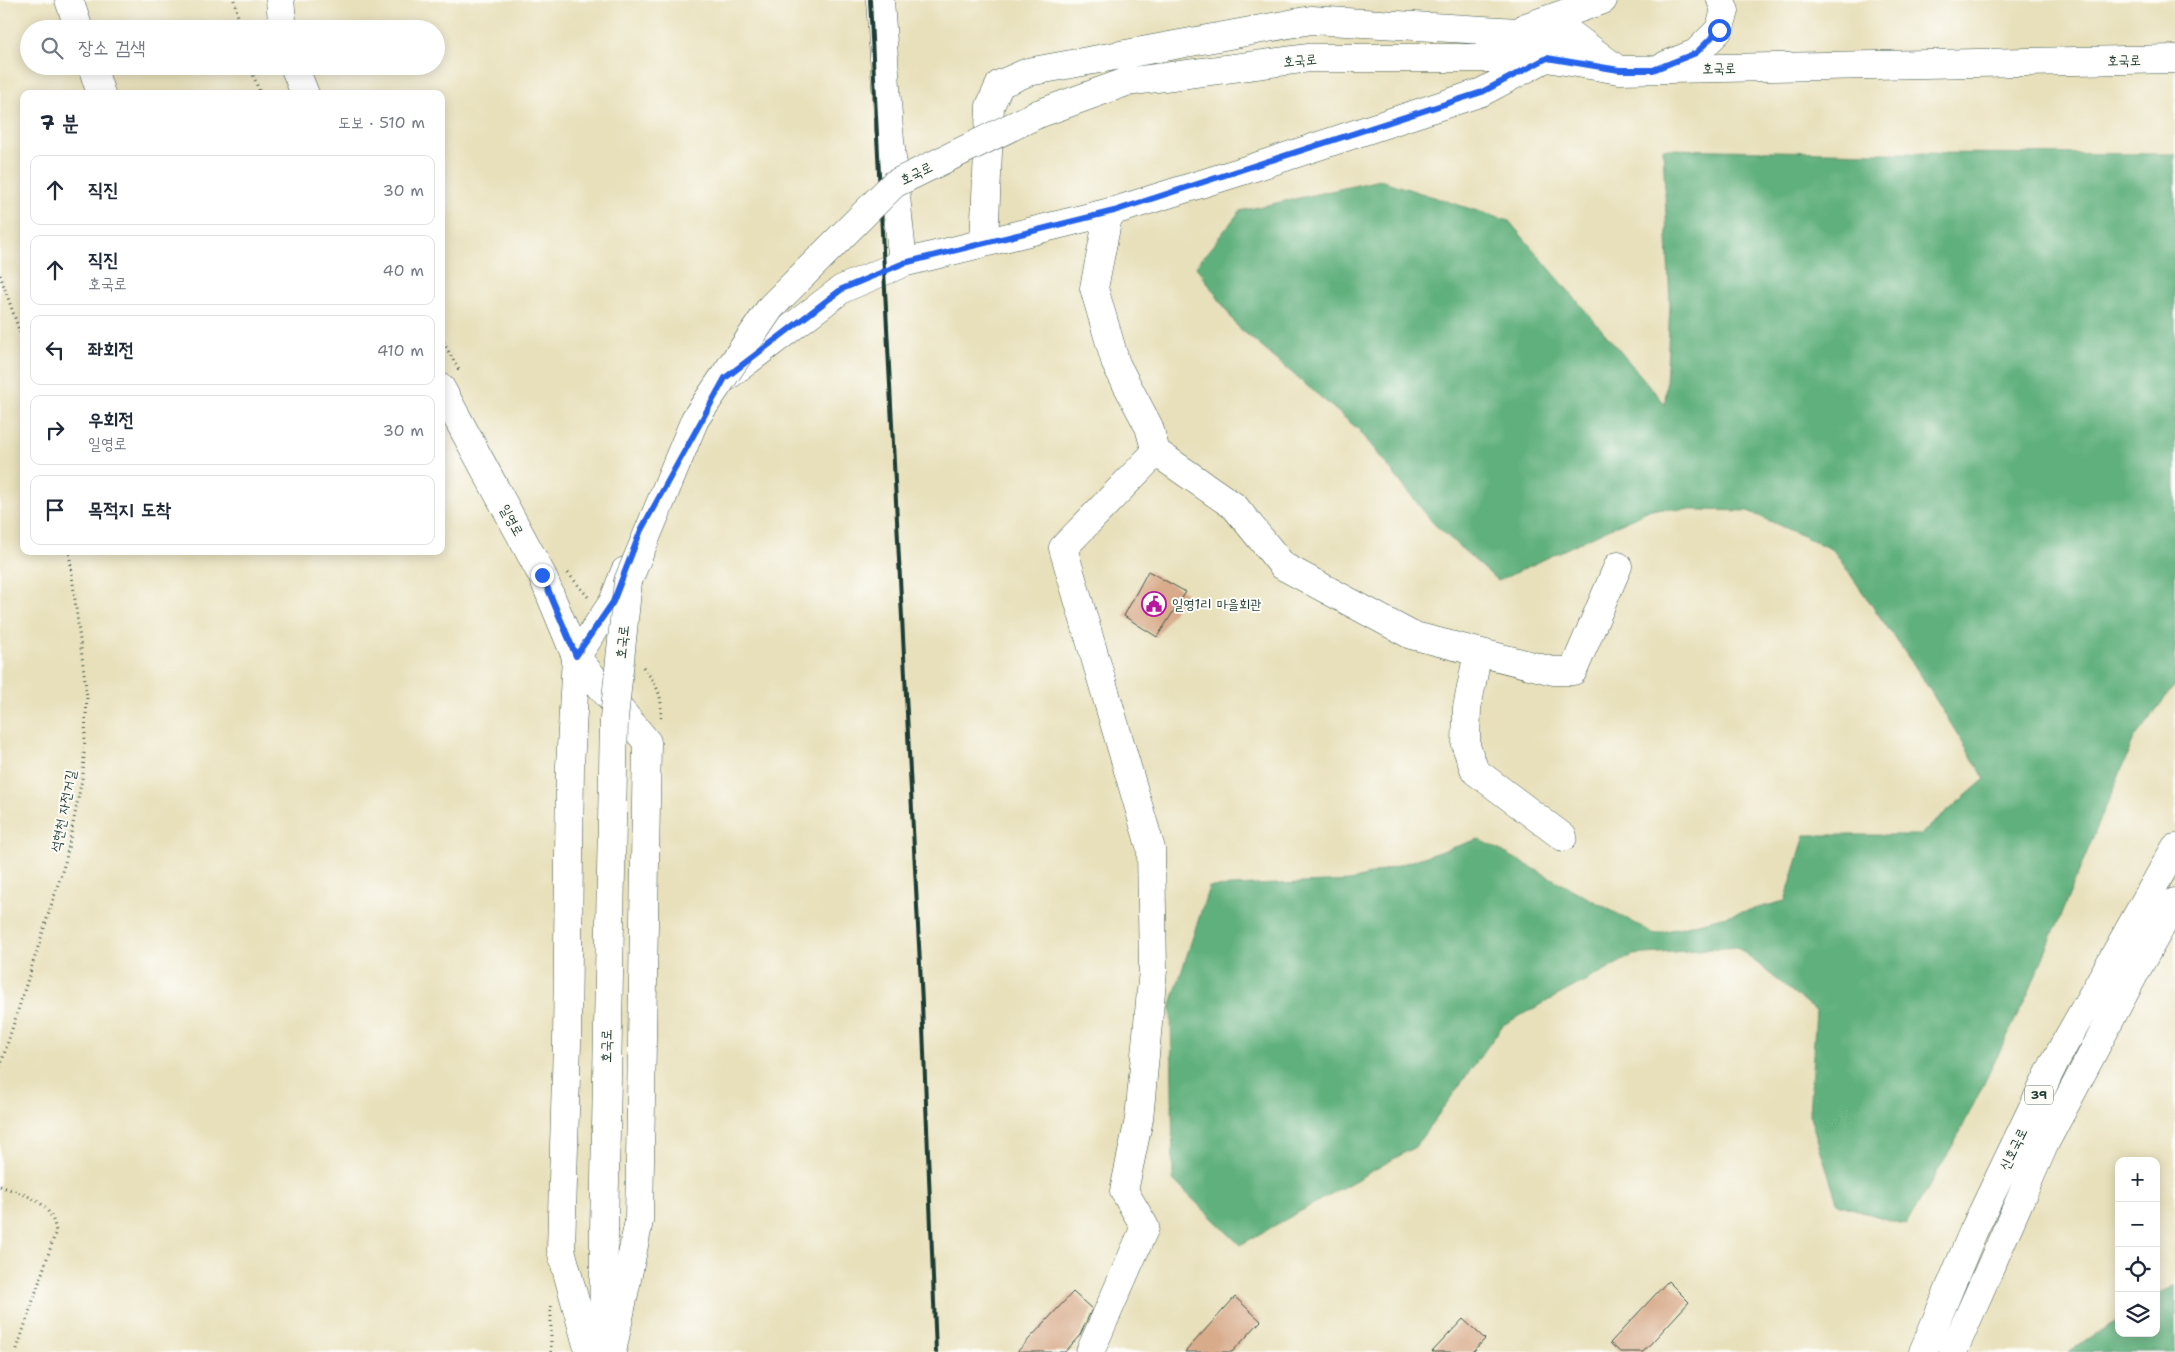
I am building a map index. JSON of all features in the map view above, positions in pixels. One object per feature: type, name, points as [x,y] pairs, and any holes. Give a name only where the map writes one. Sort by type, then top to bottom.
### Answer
[{"type":"main road","points":[[69,0],[76,20]]},
{"type":"main road","points":[[280,0],[282,20]]},
{"type":"main road","points":[[880,0],[889,130],[904,263]]},
{"type":"main road","points":[[1515,31],[1603,0]]},
{"type":"main road","points":[[1653,70],[1696,53],[1719,30],[1725,11],[1721,0]]},
{"type":"main road","points":[[984,243],[990,106],[1000,84],[1028,72],[1311,20],[1572,35],[1619,70]]},
{"type":"main road","name":"호국로","points":[[603,1352],[614,719],[628,582],[695,419],[771,307],[894,184],[1038,114],[1126,82],[1309,58],[1547,58],[1619,70],[2175,59]]},
{"type":"main road","points":[[589,1352],[561,1250],[567,1042],[570,766],[576,656],[613,602],[641,530],[725,378],[842,289],[904,263],[1109,212],[1482,92],[1547,58]]},
{"type":"main road","points":[[95,75],[100,90]]},
{"type":"main road","points":[[298,75],[303,90]]},
{"type":"main road","points":[[1109,212],[1094,288],[1116,364],[1149,427],[1156,452],[1235,507],[1283,566],[1411,635],[1553,671],[1573,671],[1618,566]]},
{"type":"main road","name":"일영로","points":[[445,395],[542,575],[576,656]]},
{"type":"main road","points":[[1090,1352],[1145,1227],[1124,1191],[1139,1119],[1153,970],[1150,849],[1063,548],[1156,452]]},
{"type":"main road","points":[[1478,652],[1467,708],[1466,746],[1475,771],[1563,837]]},
{"type":"main road","points":[[576,656],[647,742],[639,1221],[612,1352]]},
{"type":"main road","name":"신호국로","points":[[1923,1352],[1973,1232],[2055,1061],[2175,848]]},
{"type":"main road","name":"신호국로","points":[[1953,1352],[2045,1143],[2137,969],[2175,902]]},
{"type":"path","points":[[234,0],[239,20]]},
{"type":"path","points":[[253,75],[259,90]]},
{"type":"path","points":[[0,275],[20,332]]},
{"type":"path","name":"석현천 자전거길","points":[[0,1067],[66,859],[83,774],[87,697],[69,555]]},
{"type":"path","points":[[0,1186],[44,1204],[54,1218],[56,1231],[16,1352]]},
{"type":"path","points":[[551,1303],[551,1352]]},
{"type":"green space","points":[[1663,149],[1880,153],[2175,154],[2175,685],[2134,739],[2028,994],[1957,1138],[1906,1225],[1838,1204],[1809,1114],[1816,1011],[1737,947],[1633,955],[1503,1025],[1415,1147],[1240,1245],[1173,1180],[1171,1004],[1209,887],[1350,881],[1479,839],[1655,934],[1785,901],[1805,835],[1920,835],[1985,779],[1920,674],[1833,550],[1748,511],[1651,509],[1498,581],[1433,523],[1359,430],[1237,326],[1196,266],[1240,211],[1380,180],[1509,221],[1665,404],[1670,305]]},
{"type":"green space","points":[[2175,1284],[2175,1352],[2068,1352],[2115,1323],[2115,1337],[2160,1337],[2160,1293]]},
{"type":"building","name":"일영1리 마을회관","points":[[1148,571],[1186,592],[1157,637],[1124,616]]},
{"type":"building","points":[[1668,1281],[1689,1302],[1643,1352],[1620,1352],[1610,1343]]},
{"type":"building","points":[[1073,1292],[1092,1309],[1080,1335],[1065,1352],[1017,1352]]},
{"type":"building","points":[[1235,1297],[1261,1321],[1232,1352],[1185,1352]]},
{"type":"building","points":[[1463,1319],[1485,1339],[1473,1352],[1432,1352]]},
{"type":"railway","points":[[870,0],[922,1003],[936,1352]]},
{"type":"place","name":"일영1리 마을회관","points":[[1154,604]]},
{"type":"route","points":[[542,575],[576,656],[613,602],[641,530],[725,378],[842,289],[904,263],[1114,211],[1252,168],[1482,92],[1547,58],[1619,70],[1653,70],[1696,53],[1719,30]]}]
